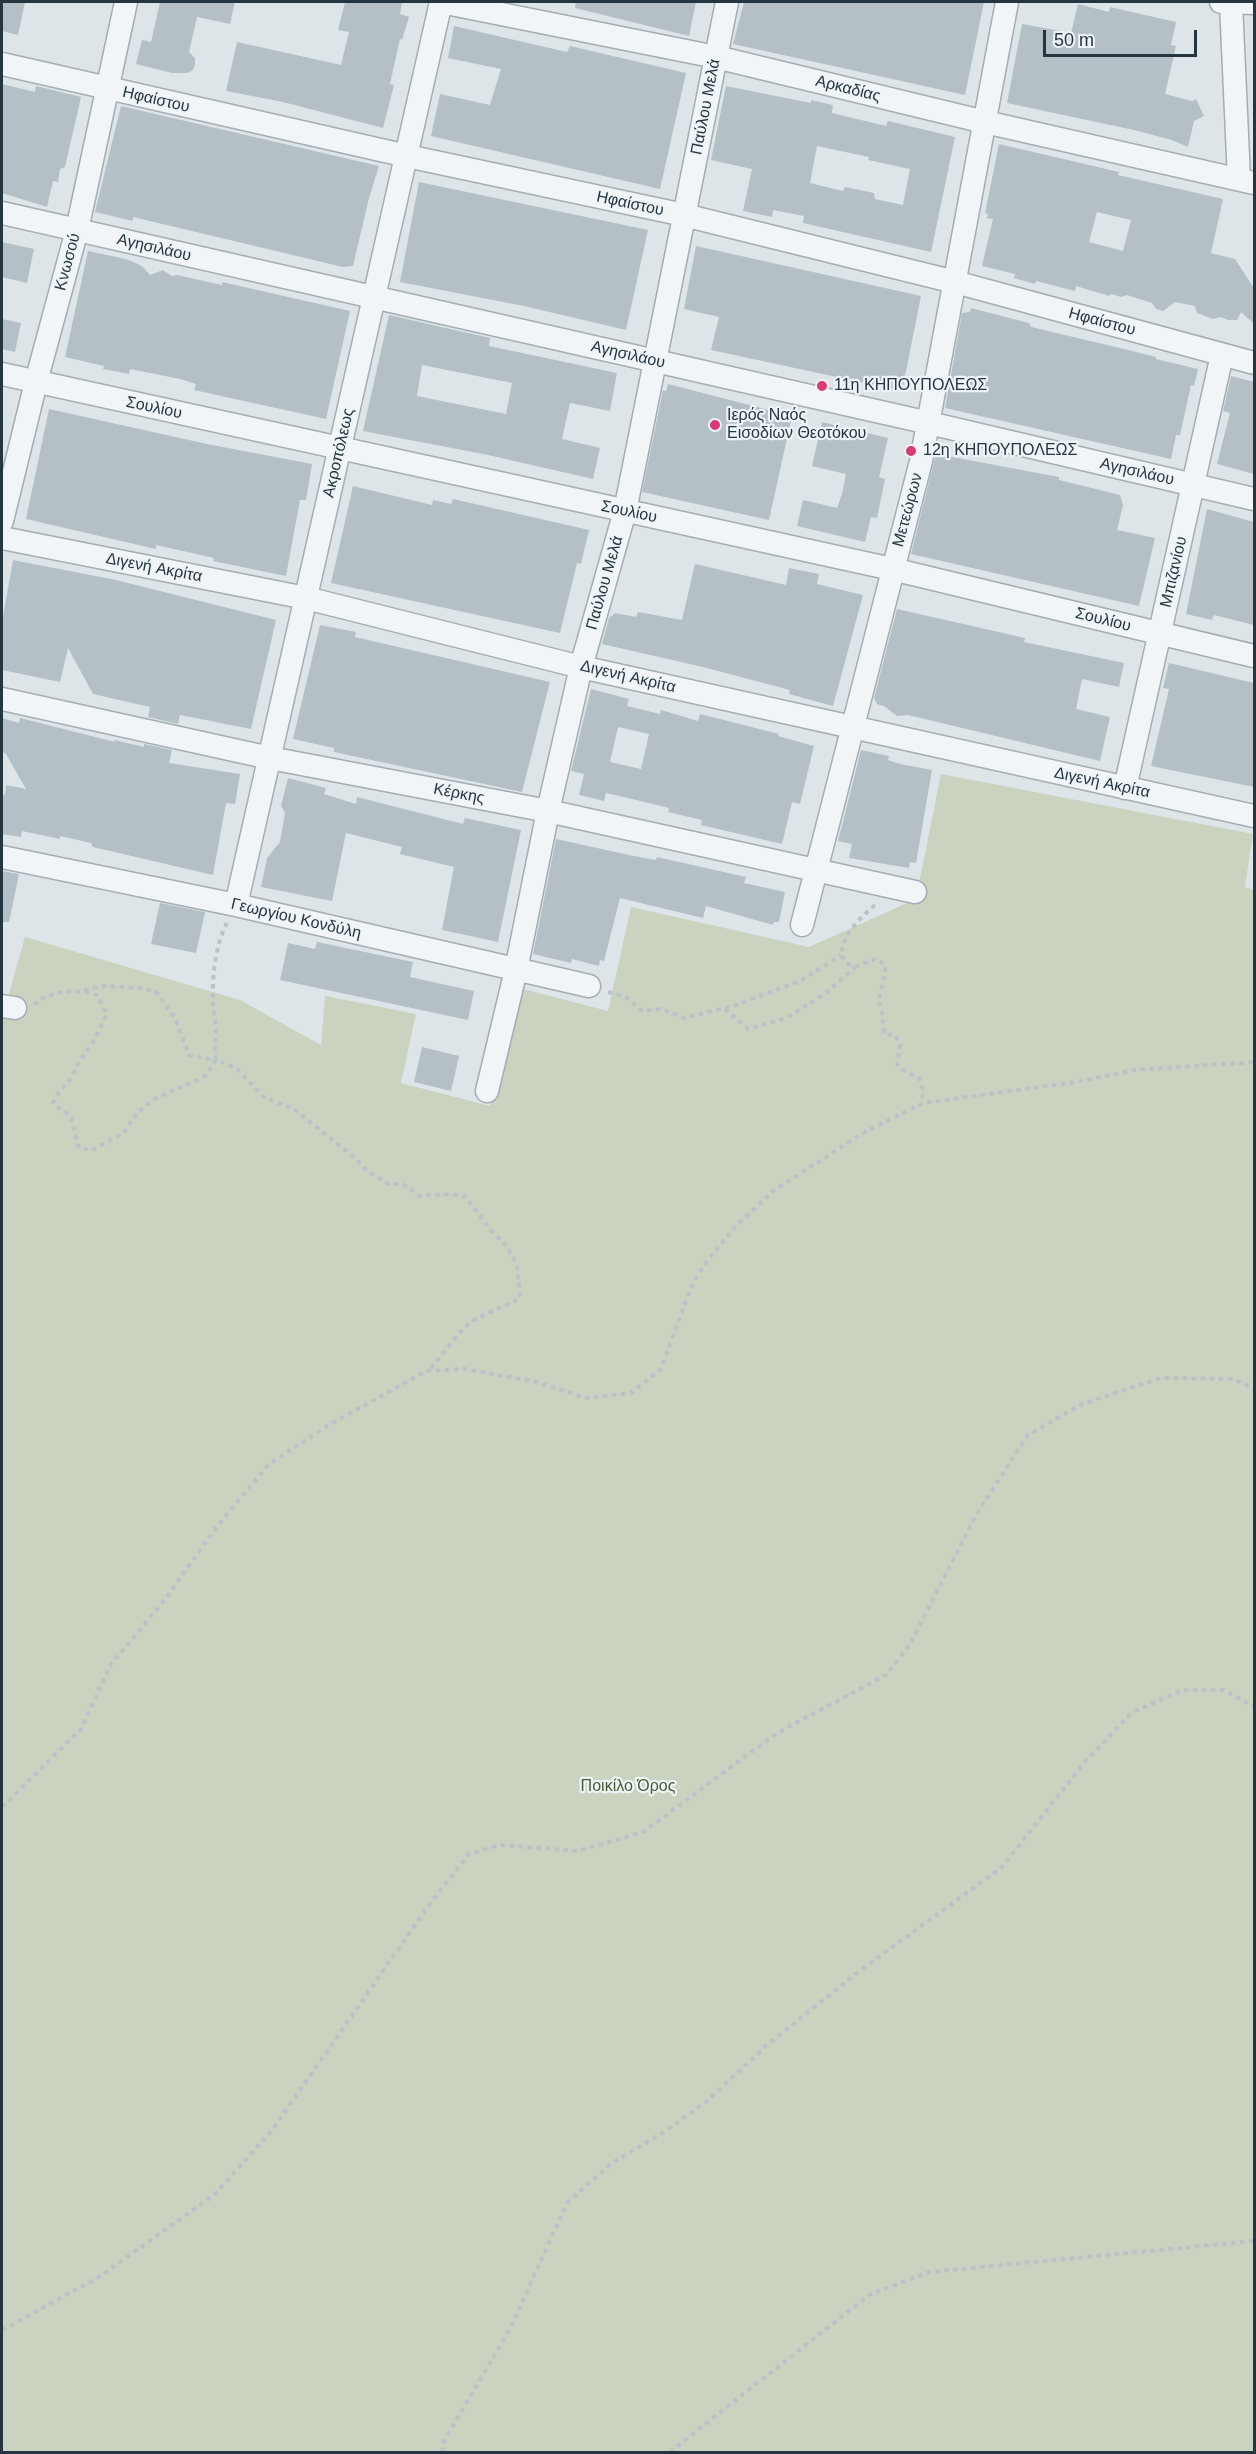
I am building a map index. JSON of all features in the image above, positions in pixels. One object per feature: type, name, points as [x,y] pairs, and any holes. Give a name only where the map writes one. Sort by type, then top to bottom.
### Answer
[{"type":"street","name":"Κνωσού","points":[[2,521],[77,230],[126,2]]},
{"type":"street","name":"Αρκαδίας","points":[[441,2],[716,57],[985,122],[1247,181]]},
{"type":"street","name":"Ακροπόλεως","points":[[236,905],[441,2]]},
{"type":"street","name":"Παύλου Μελά","points":[[487,1091],[516,970],[548,811],[581,667],[625,511],[727,2]]},
{"type":"street","name":"Μετεώρων","points":[[802,925],[929,423],[1007,2]]},
{"type":"street","points":[[1247,181],[1246,145],[1226,2],[1254,3]]},
{"type":"street","name":"Ηφαίστου","points":[[2,64],[108,90],[684,215],[955,282],[1254,363]]},
{"type":"street","name":"Αγησιλάου","points":[[2,213],[929,423],[1254,500]]},
{"type":"street","name":"Μπιζανίου","points":[[1125,788],[1222,355]]},
{"type":"street","name":"Σουλίου","points":[[2,374],[892,569],[1254,656]]},
{"type":"street","name":"Διγενή Ακρίτα","points":[[2,538],[306,598],[581,667],[1254,816]]},
{"type":"street","name":"Κέρκης","points":[[2,699],[270,758],[548,811],[816,872],[915,892]]},
{"type":"street","name":"Γεωργίου Κονδύλη","points":[[2,857],[236,905],[589,986]]},
{"type":"path","points":[[855,967],[846,963],[841,955],[843,941],[854,925],[880,900],[888,887]]},
{"type":"path","points":[[82,990],[97,995],[107,1014],[93,1042],[78,1062],[72,1077],[59,1092],[54,1103],[71,1117],[79,1148],[92,1150],[124,1133],[136,1114],[156,1098],[204,1077],[216,1060],[213,1001],[216,959],[221,933],[236,905]]},
{"type":"path","points":[[589,986],[626,997],[642,1011],[661,1009],[684,1018],[725,1008],[800,981],[841,955]]},
{"type":"path","points":[[725,1008],[748,1029],[783,1019],[827,992],[855,967],[875,959],[885,964],[885,974],[878,1001],[882,1012],[884,1034],[895,1035],[900,1045],[897,1064],[904,1071],[919,1078],[923,1103]]},
{"type":"path","points":[[2,1807],[81,1729],[111,1664],[163,1602],[215,1529],[270,1464],[329,1425],[426,1371],[443,1356],[466,1327],[481,1316],[503,1309],[520,1298],[517,1265],[506,1245],[492,1233],[466,1197],[452,1194],[420,1196],[404,1185],[389,1184],[368,1172],[355,1158],[295,1110],[264,1097],[236,1068],[216,1060],[189,1055],[174,1018],[156,992],[143,987],[104,986],[41,998],[30,1008],[8,1007]]},
{"type":"path","points":[[426,1371],[464,1369],[532,1381],[586,1398],[631,1394],[660,1371],[693,1281],[706,1261],[737,1225],[773,1191],[863,1133],[923,1103],[1070,1083],[1135,1070],[1254,1062]]},
{"type":"path","points":[[2,2330],[99,2277],[214,2194],[273,2129],[431,1902],[469,1854],[500,1845],[577,1851],[643,1832],[777,1733],[886,1675],[910,1644],[976,1515],[1028,1435],[1082,1404],[1161,1378],[1232,1379],[1254,1388]]},
{"type":"path","points":[[442,2452],[444,2441],[511,2327],[567,2203],[612,2163],[667,2130],[707,2101],[766,2046],[858,1971],[1000,1868],[1085,1761],[1131,1713],[1183,1690],[1224,1690],[1254,1707]]},
{"type":"path","points":[[670,2452],[869,2295],[929,2272],[1254,2241]]},
{"type":"green space","name":"Ποικίλο Όρος","points":[[941,774],[1253,834],[1245,887],[1254,890],[1254,2452],[2,2452],[2,1018],[25,937],[240,1000],[321,1045],[325,996],[416,1014],[401,1083],[490,1106],[519,988],[608,1011],[631,907],[809,947],[916,899]]},
{"type":"building","points":[[2,2],[25,2],[18,35],[2,31]]},
{"type":"building","points":[[160,2],[235,2],[230,24],[197,17],[189,52],[195,58],[195,64],[193,70],[187,73],[172,73],[136,64],[142,40],[151,42]]},
{"type":"building","points":[[345,2],[402,2],[400,14],[409,17],[402,40],[400,39],[390,84],[394,85],[383,128],[283,102],[226,91],[237,42],[341,65],[349,32],[338,30]]},
{"type":"building","points":[[576,2],[696,2],[689,36],[575,8]]},
{"type":"building","points":[[744,2],[984,2],[965,95],[733,44]]},
{"type":"building","points":[[1078,4],[1109,12],[1110,7],[1176,22],[1171,45],[1176,46],[1165,94],[1192,101],[1196,99],[1204,116],[1194,121],[1188,147],[1172,140],[1134,130],[1007,103],[1022,24],[1071,33]]},
{"type":"building","points":[[454,26],[567,52],[570,46],[686,73],[660,189],[431,136],[440,94],[490,105],[501,69],[448,58]]},
{"type":"building","points":[[2,84],[35,92],[36,86],[81,97],[65,167],[60,169],[58,182],[53,181],[47,207],[2,193]]},
{"type":"building","points":[[726,86],[811,103],[811,100],[833,105],[832,113],[886,126],[888,121],[955,137],[931,252],[803,223],[804,216],[773,210],[772,217],[743,211],[752,169],[711,160]],"holes":[[[817,146],[869,157],[868,160],[910,169],[903,205],[875,199],[874,193],[845,187],[843,191],[810,183]]]},
{"type":"building","points":[[121,106],[379,166],[353,266],[343,267],[133,217],[133,221],[95,212]]},
{"type":"building","points":[[999,144],[1223,199],[1211,253],[1235,259],[1254,288],[1254,324],[1241,312],[1237,320],[1221,317],[1213,319],[1197,313],[1195,306],[1175,302],[1163,311],[1156,309],[1152,303],[1127,295],[1121,297],[1111,294],[1109,296],[1076,286],[1075,291],[1036,281],[1035,284],[1014,278],[1015,274],[982,266],[993,219],[987,218],[988,214],[985,213]],"holes":[[[1097,212],[1131,220],[1123,251],[1089,242]]]},
{"type":"building","points":[[419,182],[648,230],[626,330],[524,306],[400,282]]},
{"type":"building","points":[[2,242],[34,249],[27,283],[2,277]]},
{"type":"building","points":[[696,246],[921,296],[902,391],[711,350],[719,317],[684,309]]},
{"type":"building","points":[[88,251],[126,259],[142,266],[150,275],[163,270],[172,276],[177,275],[222,285],[222,282],[350,311],[326,419],[194,390],[196,384],[180,379],[130,369],[129,374],[103,369],[104,366],[65,357]]},
{"type":"building","points":[[971,308],[1029,323],[1031,327],[1198,369],[1194,386],[1191,385],[1180,435],[1176,435],[1171,459],[945,408],[962,313],[970,312]]},
{"type":"building","points":[[389,315],[490,338],[489,346],[617,373],[610,411],[570,403],[562,439],[600,448],[593,479],[488,455],[363,431]],"holes":[[[422,365],[512,383],[506,414],[417,396]]]},
{"type":"building","points":[[2,319],[21,323],[15,352],[2,349]]},
{"type":"building","points":[[1231,376],[1254,382],[1254,474],[1217,464],[1230,413],[1223,411]]},
{"type":"building","points":[[668,384],[792,416],[769,520],[642,492],[663,390],[666,391]]},
{"type":"building","points":[[49,409],[207,444],[312,464],[306,500],[300,500],[286,576],[213,561],[214,558],[156,545],[156,549],[26,519]]},
{"type":"building","points":[[822,422],[888,438],[879,477],[885,479],[877,518],[871,517],[865,542],[797,526],[803,500],[837,508],[842,494],[846,474],[812,466]]},
{"type":"building","points":[[936,454],[1059,477],[1059,480],[1120,495],[1123,505],[1117,530],[1155,538],[1139,606],[911,554]]},
{"type":"building","points":[[353,486],[432,505],[433,500],[451,504],[453,499],[589,530],[581,564],[577,563],[560,633],[331,583]]},
{"type":"building","points":[[1207,509],[1254,522],[1254,625],[1214,615],[1212,620],[1186,614]]},
{"type":"building","points":[[13,560],[116,580],[276,620],[251,729],[180,715],[178,724],[148,717],[150,707],[93,694],[68,648],[60,682],[2,670],[2,622]]},
{"type":"building","points":[[695,564],[786,585],[789,568],[819,574],[817,584],[863,595],[833,706],[789,694],[790,690],[602,644],[609,618],[615,613],[636,617],[638,612],[682,620]]},
{"type":"building","points":[[897,609],[1025,638],[1024,642],[1124,663],[1119,687],[1082,679],[1076,709],[1110,717],[1100,761],[908,715],[897,716],[884,706],[877,704],[874,698]]},
{"type":"building","points":[[320,625],[356,632],[355,637],[550,682],[522,792],[334,752],[334,748],[293,739]]},
{"type":"building","points":[[1169,663],[1254,683],[1254,787],[1151,766],[1169,689],[1163,688]]},
{"type":"building","points":[[591,689],[629,699],[627,706],[660,714],[661,710],[698,721],[700,714],[779,734],[778,736],[814,746],[800,804],[792,802],[782,844],[701,825],[702,820],[668,812],[669,808],[632,799],[606,793],[604,801],[579,795],[584,774],[571,771]],"holes":[[[618,727],[649,734],[641,769],[610,762]]]},
{"type":"building","points":[[2,718],[19,723],[20,718],[115,742],[114,740],[144,747],[144,744],[172,750],[169,763],[240,774],[235,804],[226,803],[213,875],[93,847],[91,843],[60,836],[60,839],[22,831],[21,837],[2,834],[2,794],[5,795],[6,785],[26,789],[6,754],[2,752]]},
{"type":"building","points":[[861,750],[889,756],[888,760],[900,764],[932,770],[916,863],[910,862],[909,868],[849,858],[852,844],[838,841]]},
{"type":"building","points":[[288,778],[326,788],[324,794],[356,804],[357,797],[463,824],[465,818],[521,830],[498,942],[442,930],[454,867],[400,854],[402,847],[346,833],[332,901],[261,887],[267,858],[280,842],[285,813],[281,806]]},
{"type":"building","points":[[556,839],[656,860],[657,857],[746,877],[744,883],[785,892],[779,922],[774,922],[773,925],[706,906],[703,918],[620,898],[604,961],[600,960],[599,966],[572,959],[571,963],[533,954]]},
{"type":"building","points":[[2,871],[19,874],[9,922],[2,922]]},
{"type":"building","points":[[160,903],[205,912],[196,953],[151,944]]},
{"type":"building","points":[[317,942],[413,962],[410,977],[474,991],[468,1020],[280,980],[288,943],[315,949]]},
{"type":"building","points":[[422,1047],[459,1056],[451,1091],[414,1082]]},
{"type":"place","name":"11η ΚΗΠΟΥΠΟΛΕΩΣ","points":[[822,386]]},
{"type":"place","name":"Ιερός Ναός Εισοδίων Θεοτόκου","points":[[715,425]]},
{"type":"place","name":"12η ΚΗΠΟΥΠΟΛΕΩΣ","points":[[911,451]]}]
